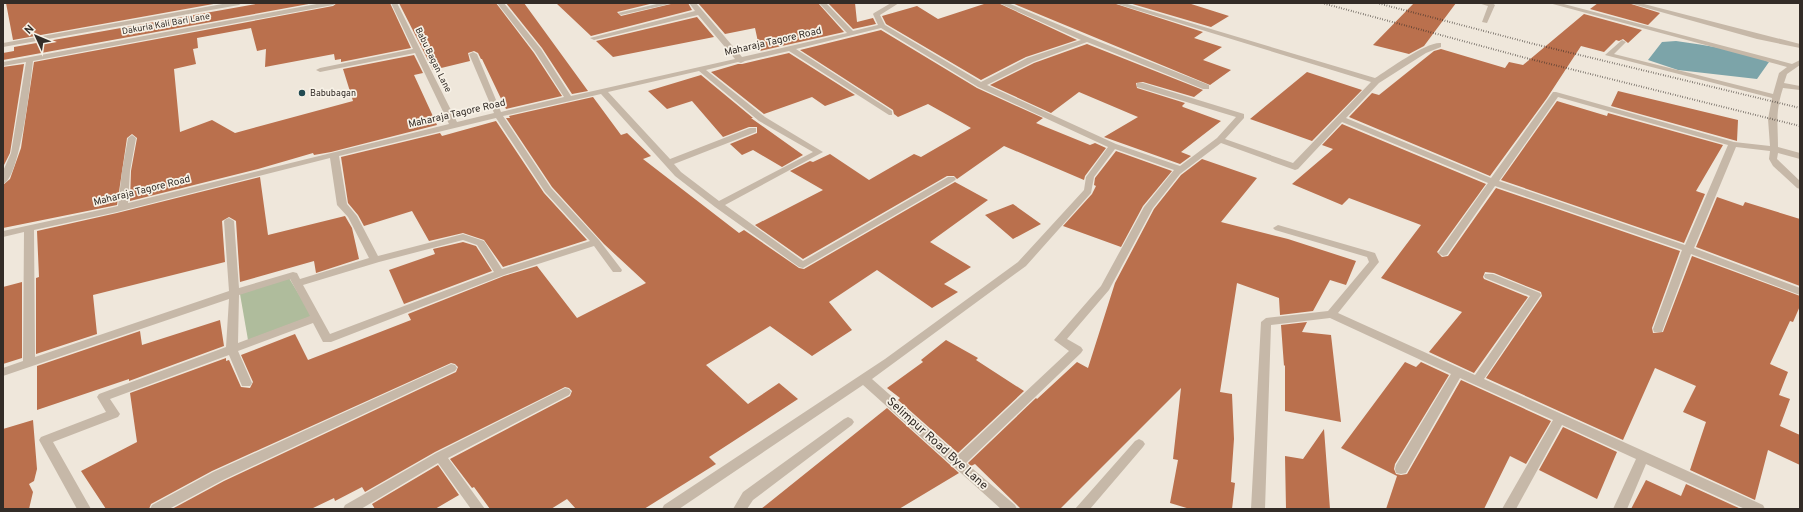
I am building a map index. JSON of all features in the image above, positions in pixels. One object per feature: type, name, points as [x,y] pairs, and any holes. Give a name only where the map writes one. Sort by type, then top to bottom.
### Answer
[{"type":"street","points":[[3,44],[239,3]]},
{"type":"street","name":"Dakuria Kali Bari Lane","points":[[3,64],[333,3]]},
{"type":"street","name":"Babu Bagan Lane","points":[[394,3],[454,125]]},
{"type":"street","points":[[500,3],[538,51],[569,99]]},
{"type":"street","points":[[621,13],[672,3]]},
{"type":"street","points":[[692,3],[741,60]]},
{"type":"street","points":[[822,3],[852,34]]},
{"type":"street","points":[[896,3],[876,14],[882,26],[981,85],[1113,146],[1180,169]]},
{"type":"street","points":[[1002,3],[1087,40],[1206,87]]},
{"type":"street","points":[[1117,3],[1376,81]]},
{"type":"street","points":[[1481,3],[1492,5],[1485,22]]},
{"type":"street","points":[[1552,3],[1797,64]]},
{"type":"street","points":[[1632,3],[1800,46]]},
{"type":"street","points":[[594,38],[660,24],[700,12]]},
{"type":"street","name":"Maharaja Tagore Road","points":[[3,234],[123,207],[454,125],[701,70],[882,26]]},
{"type":"street","points":[[981,85],[1030,60],[1087,40]]},
{"type":"street","points":[[1622,42],[1609,55],[1776,96]]},
{"type":"street","points":[[1220,140],[1295,167],[1376,81],[1423,51],[1438,45]]},
{"type":"street","points":[[791,49],[889,114]]},
{"type":"street","points":[[320,70],[417,50]]},
{"type":"street","points":[[473,54],[499,116],[548,190],[596,242],[618,270]]},
{"type":"street","points":[[3,181],[14,153],[30,59]]},
{"type":"street","points":[[1797,64],[1783,73],[1781,85],[1776,96],[1772,119],[1775,149],[1773,159],[1776,164],[1800,186]]},
{"type":"street","points":[[701,70],[762,120],[819,152],[718,205]]},
{"type":"street","points":[[958,462],[1077,350],[1060,340],[1105,288],[1149,206],[1180,169],[1220,140],[1241,116],[1140,85]]},
{"type":"street","points":[[1781,85],[1800,88]]},
{"type":"street","points":[[604,92],[678,174],[718,205],[804,265],[951,179]]},
{"type":"street","points":[[1443,253],[1556,94],[1732,144],[1775,149],[1800,156]]},
{"type":"street","points":[[1341,119],[1492,182],[1688,249],[1800,292]]},
{"type":"street","points":[[668,163],[753,130]]},
{"type":"street","points":[[123,207],[126,171],[132,138]]},
{"type":"street","points":[[1658,329],[1688,249],[1732,144]]},
{"type":"street","points":[[669,509],[864,379],[1022,264],[1088,191],[1090,177],[1113,146]]},
{"type":"street","points":[[334,155],[342,205],[352,216],[375,260]]},
{"type":"street","points":[[229,221],[234,293],[232,349],[246,383]]},
{"type":"street","points":[[29,228],[29,363]]},
{"type":"street","points":[[1278,228],[1370,255],[1374,262],[1331,314]]},
{"type":"street","points":[[297,283],[375,260],[463,237],[481,243],[500,273]]},
{"type":"street","points":[[3,372],[234,293],[293,275],[328,339],[500,273],[596,242]]},
{"type":"street","points":[[1476,380],[1536,295],[1489,276]]},
{"type":"street","points":[[1258,509],[1266,322],[1331,314],[1758,509]]},
{"type":"street","points":[[84,509],[45,440],[114,414],[103,397],[316,318]]},
{"type":"street","points":[[157,509],[218,476],[451,368]]},
{"type":"street","points":[[1402,469],[1458,372]]},
{"type":"street","name":"Selimpur Road Bye Lane","points":[[864,379],[1010,509]]},
{"type":"street","points":[[350,509],[440,456],[566,392]]},
{"type":"street","points":[[1509,509],[1560,418]]},
{"type":"street","points":[[740,509],[748,496],[848,422]]},
{"type":"street","points":[[1082,509],[1139,444]]},
{"type":"street","points":[[440,456],[478,509]]},
{"type":"street","points":[[1620,509],[1643,456]]},
{"type":"green space","points":[[289,278],[312,316],[248,340],[240,294]]},
{"type":"water","points":[[1676,41],[1735,51],[1769,62],[1757,79],[1678,70],[1648,60],[1662,42]]},
{"type":"building","points":[[6,3],[219,3],[13,40]]},
{"type":"building","points":[[261,3],[314,3],[3,60],[3,53],[14,51],[14,47]]},
{"type":"building","points":[[337,3],[390,3],[411,48],[341,62],[341,59],[335,60],[334,54],[265,67],[266,49],[257,51],[251,28],[197,38],[198,48],[193,49],[196,64],[174,69],[180,132],[212,120],[235,133],[353,101],[343,69],[414,55],[423,73],[414,75],[437,125],[331,152],[314,155],[313,153],[258,169],[130,201],[131,171],[137,138],[132,134],[127,138],[117,205],[3,228],[3,185],[10,179],[21,148],[34,62],[333,6]]},
{"type":"building","points":[[399,3],[496,3],[534,53],[562,96],[506,109],[482,59],[478,53],[474,51],[468,53],[470,61],[433,70]]},
{"type":"building","points":[[506,3],[524,3],[588,91],[572,94],[542,48]]},
{"type":"building","points":[[556,3],[654,3],[617,12],[621,16],[675,3],[688,3],[692,10],[591,36]]},
{"type":"building","points":[[698,3],[818,3],[844,32],[760,51],[755,28],[725,34]]},
{"type":"building","points":[[828,3],[855,3],[857,22],[873,18],[876,24],[853,29]]},
{"type":"building","points":[[987,3],[998,3],[1077,40],[1026,57],[981,80],[886,24],[882,16],[917,6],[938,19]]},
{"type":"building","points":[[1012,3],[1113,3],[1203,32],[1194,38],[1222,47],[1203,60],[1231,70],[1210,85]]},
{"type":"building","points":[[1129,3],[1188,3],[1229,16],[1211,27]]},
{"type":"building","points":[[1414,3],[1456,3],[1424,46],[1409,54],[1373,45]]},
{"type":"building","points":[[1598,3],[1628,3],[1660,13],[1648,25],[1590,9]]},
{"type":"building","points":[[1584,14],[1642,30],[1628,43],[1623,39],[1619,41],[1616,40],[1604,52],[1581,46],[1547,98],[1490,176],[1349,117],[1372,93],[1379,95],[1434,51],[1441,49],[1505,68],[1509,62],[1523,65]]},
{"type":"building","points":[[697,17],[714,37],[613,57],[596,41]]},
{"type":"building","points":[[881,30],[977,88],[1043,118],[1036,123],[1090,145],[1095,143],[1106,148],[1085,176],[1084,180],[1004,146],[957,179],[954,176],[947,176],[803,259],[755,225],[823,190],[790,171],[810,161],[813,162],[830,154],[869,180],[914,154],[921,157],[971,128],[928,104],[898,117],[894,114],[893,110],[800,50]]},
{"type":"building","points":[[1087,44],[1203,90],[1194,97],[1143,82],[1136,83],[1137,88],[1185,103],[1182,106],[1183,107],[1221,121],[1181,152],[1191,156],[1180,164],[1104,137],[1138,117],[1079,92],[1051,113],[990,85],[1034,63]]},
{"type":"building","points":[[789,53],[855,95],[825,106],[812,97],[764,114],[711,72],[738,64]]},
{"type":"building","points":[[24,64],[10,153],[3,167],[3,67]]},
{"type":"building","points":[[1307,72],[1362,90],[1312,141],[1250,119]]},
{"type":"building","points":[[701,75],[753,118],[751,118],[803,155],[782,167],[753,150],[742,155],[730,144],[757,133],[757,127],[749,127],[723,137],[692,101],[667,109],[648,91]]},
{"type":"building","points":[[1618,91],[1738,120],[1737,141],[1611,106]]},
{"type":"building","points":[[593,97],[621,135],[627,133],[651,156],[643,159],[739,233],[744,230],[799,268],[804,269],[955,182],[988,200],[930,242],[971,267],[944,284],[958,292],[932,308],[877,270],[829,302],[852,330],[812,356],[770,326],[706,365],[748,404],[779,383],[798,399],[709,457],[716,464],[644,509],[576,509],[567,499],[551,509],[490,509],[474,487],[472,488],[450,459],[570,396],[572,391],[565,387],[435,452],[365,492],[362,487],[335,501],[334,498],[311,509],[172,509],[224,481],[456,372],[458,367],[451,363],[212,471],[151,504],[149,509],[106,509],[81,471],[137,442],[130,393],[226,358],[226,361],[229,360],[241,387],[250,388],[253,382],[241,355],[295,334],[308,360],[411,320],[408,314],[504,276],[537,266],[577,318],[646,283],[604,244],[552,187],[506,118],[510,118],[509,116]]},
{"type":"building","points":[[1557,101],[1607,116],[1608,113],[1723,145],[1696,191],[1705,194],[1684,243],[1501,180]]},
{"type":"building","points":[[496,121],[544,193],[587,240],[503,267],[484,240],[463,233],[429,241],[412,211],[364,226],[358,215],[348,203],[341,157],[440,133],[442,136]]},
{"type":"building","points":[[1342,124],[1486,184],[1437,252],[1442,257],[1448,256],[1496,188],[1680,251],[1652,328],[1653,333],[1663,332],[1692,256],[1800,296],[1800,306],[1793,322],[1790,321],[1770,364],[1788,372],[1779,395],[1790,399],[1780,426],[1800,435],[1800,465],[1768,450],[1755,500],[1690,470],[1706,422],[1683,412],[1696,386],[1655,368],[1623,440],[1486,378],[1542,296],[1541,292],[1494,273],[1485,272],[1483,277],[1484,279],[1528,297],[1474,373],[1429,352],[1462,312],[1381,278],[1421,225],[1349,198],[1342,205],[1292,184],[1333,149],[1322,145]]},
{"type":"building","points":[[1116,151],[1172,171],[1143,206],[1121,247],[1063,226],[1092,194],[1096,186],[1094,185],[1095,178]]},
{"type":"building","points":[[1202,159],[1257,178],[1221,222],[1288,239],[1356,261],[1346,285],[1330,280],[1313,311],[1280,315],[1279,298],[1237,283],[1220,392],[1232,394],[1234,439],[1231,482],[1235,483],[1232,509],[1190,509],[1170,503],[1178,460],[1173,459],[1181,388],[1060,509],[1021,509],[975,464],[971,466],[968,463],[1036,398],[1037,399],[1077,362],[1088,368],[1115,283],[1154,209],[1181,175]]},
{"type":"building","points":[[260,177],[268,235],[345,216],[352,228],[359,259],[316,273],[314,261],[240,282],[236,221],[229,217],[222,221],[225,262],[93,295],[97,334],[36,354],[36,278],[39,277],[37,231],[117,213]]},
{"type":"building","points":[[1717,197],[1743,206],[1745,202],[1800,219],[1800,286],[1696,247]]},
{"type":"building","points":[[1013,204],[1041,224],[1013,239],[985,215]]},
{"type":"building","points":[[463,242],[476,246],[492,271],[404,304],[389,270],[435,254],[433,249]]},
{"type":"building","points":[[22,282],[22,358],[3,364],[3,287]]},
{"type":"building","points":[[220,320],[224,346],[129,381],[129,379],[37,410],[37,366],[140,331],[142,345]]},
{"type":"building","points":[[1307,322],[1302,332],[1331,335],[1341,422],[1285,411],[1285,365],[1284,366],[1281,325]]},
{"type":"building","points":[[946,340],[978,358],[976,360],[1024,391],[958,453],[898,400],[900,398],[887,388],[923,362],[921,360]]},
{"type":"building","points":[[1405,362],[1416,367],[1421,362],[1449,375],[1395,464],[1394,469],[1396,474],[1407,474],[1461,380],[1551,421],[1526,464],[1510,456],[1484,509],[1386,509],[1397,476],[1341,448]]},
{"type":"building","points":[[887,408],[959,473],[899,509],[761,509]]},
{"type":"building","points":[[33,420],[37,469],[34,481],[29,484],[33,492],[29,509],[3,509],[3,429]]},
{"type":"building","points":[[1563,427],[1617,452],[1597,499],[1539,470]]},
{"type":"building","points":[[1324,429],[1330,509],[1286,509],[1285,456],[1303,459]]},
{"type":"building","points":[[438,465],[459,495],[435,509],[375,509],[372,504]]},
{"type":"building","points":[[1646,480],[1681,496],[1686,484],[1741,509],[1631,509]]},
{"type":"railway","points":[[1322,3],[1526,58],[1800,126]]},
{"type":"railway","points":[[1377,3],[1534,44],[1800,108]]},
{"type":"place","name":"Babubagan","points":[[302,93]]}]
